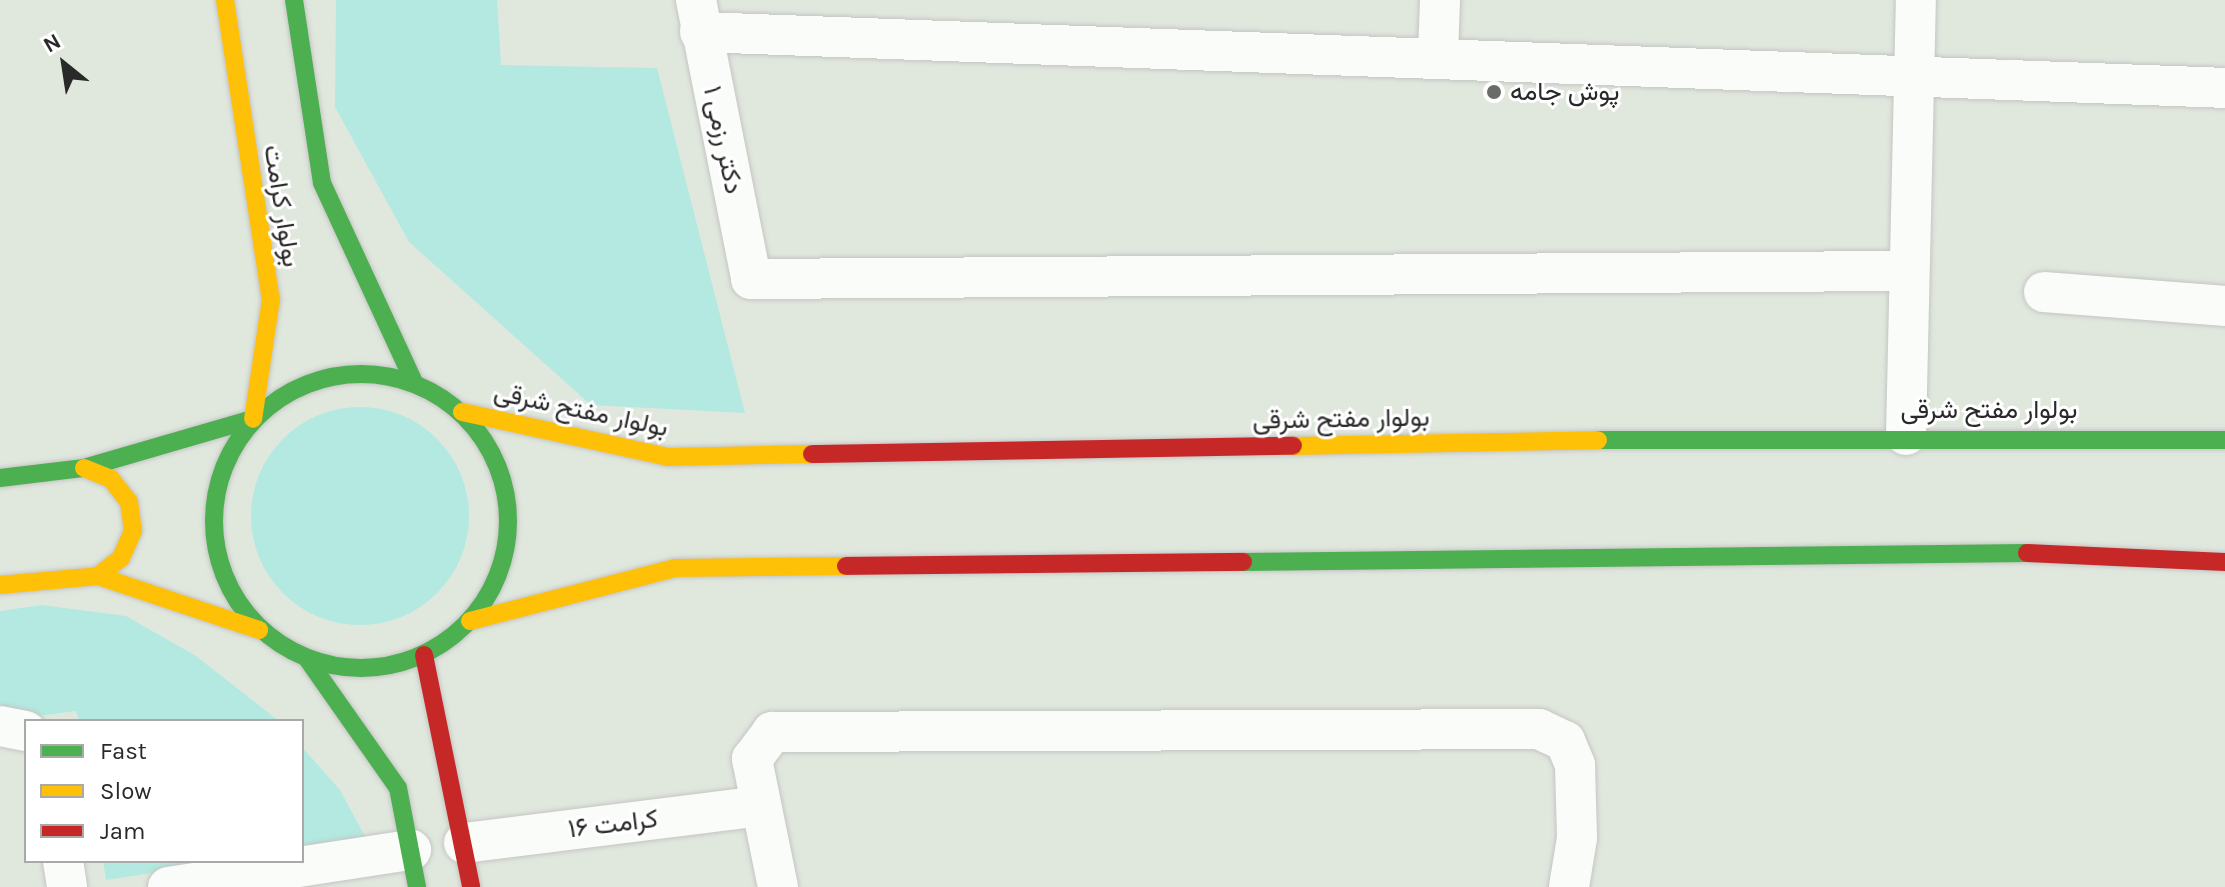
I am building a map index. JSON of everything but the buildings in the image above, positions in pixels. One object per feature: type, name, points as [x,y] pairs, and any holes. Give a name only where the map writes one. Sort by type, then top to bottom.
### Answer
[{"type":"main road","name":"بولوار کرامت","points":[[225,0],[271,299],[253,419]]},
{"type":"main road","name":"بولوار کرامت","points":[[294,0],[322,183],[414,382]]},
{"type":"main road","points":[[0,478],[84,468],[253,419],[300,386],[343,376],[414,382],[462,412],[496,459],[510,515],[500,572],[470,621]]},
{"type":"main road","name":"بولوار مفتح شرقی","points":[[462,412],[668,457],[1906,435],[2202,437],[2225,440]]},
{"type":"main road","points":[[253,419],[222,468],[212,525],[225,582],[259,630]]},
{"type":"main road","points":[[2202,437],[2225,431]]},
{"type":"main road","points":[[84,468],[111,479],[129,502],[133,531],[121,558],[98,576]]},
{"type":"main road","points":[[2085,552],[2183,581]]},
{"type":"main road","points":[[0,585],[98,576],[259,630],[308,660],[366,669],[424,655],[470,621],[675,568],[2085,552],[2225,562]]},
{"type":"main road","points":[[424,655],[471,887]]},
{"type":"main road","points":[[308,660],[398,788],[414,869]]},
{"type":"street","points":[[1438,55],[1440,0]]},
{"type":"street","points":[[1906,435],[1916,0]]},
{"type":"street","points":[[698,16],[1438,55],[2225,88]]},
{"type":"street","name":"دکتر رزمی ۱","points":[[698,16],[751,279],[1909,271]]},
{"type":"street","points":[[2044,292],[2225,306]]},
{"type":"street","points":[[0,726],[24,731]]},
{"type":"street","points":[[778,887],[752,759],[772,732],[1539,729],[1565,741],[1575,765],[1577,838],[1569,887]]},
{"type":"street","name":"کرامت ۱۶","points":[[464,843],[761,806]]},
{"type":"street","points":[[63,863],[67,887]]},
{"type":"street","points":[[168,887],[414,869]]},
{"type":"shaded area","points":[[336,0],[497,0],[501,65],[657,68],[745,413],[591,405],[409,242],[335,107]]},
{"type":"shaded area","points":[[360,407],[381,409],[402,416],[437,439],[460,474],[467,495],[467,537],[460,558],[437,593],[402,616],[381,623],[360,625],[339,623],[318,616],[283,593],[260,558],[253,537],[251,516],[253,495],[260,474],[283,439],[318,416],[339,409]]},
{"type":"shaded area","points":[[42,605],[126,616],[196,656],[276,719],[78,719],[76,711],[0,721],[0,611]]},
{"type":"shaded area","points":[[304,749],[340,790],[367,840],[304,850]]},
{"type":"shaded area","points":[[103,863],[218,863],[106,880]]},
{"type":"traffic: fast","points":[[294,0],[322,183],[414,382]]},
{"type":"traffic: fast","points":[[361,374],[390,377],[417,385],[443,399],[465,417],[483,439],[497,465],[505,492],[508,521],[505,550],[497,577],[483,603],[465,625],[443,643],[417,657],[390,665],[361,668],[332,665],[305,657],[279,643],[257,625],[239,603],[225,577],[217,550],[214,521],[217,492],[225,465],[239,439],[257,417],[279,399],[305,385],[332,377],[361,374]]},
{"type":"traffic: fast","points":[[0,478],[84,468],[253,419]]},
{"type":"traffic: fast","points":[[1598,440],[2225,440]]},
{"type":"traffic: fast","points":[[1243,562],[2027,553]]},
{"type":"traffic: fast","points":[[308,660],[398,788],[417,887]]},
{"type":"traffic: slow","points":[[225,0],[271,299],[253,419]]},
{"type":"traffic: slow","points":[[462,412],[668,457],[812,454]]},
{"type":"traffic: slow","points":[[1293,446],[1598,440]]},
{"type":"traffic: slow","points":[[84,468],[111,479],[129,502],[133,531],[121,558],[98,576]]},
{"type":"traffic: slow","points":[[470,621],[675,568],[846,566]]},
{"type":"traffic: slow","points":[[0,585],[98,576],[259,630]]},
{"type":"traffic: jam","points":[[812,454],[1293,446]]},
{"type":"traffic: jam","points":[[2027,553],[2225,562]]},
{"type":"traffic: jam","points":[[846,566],[1243,562]]},
{"type":"traffic: jam","points":[[424,655],[471,887]]},
{"type":"place","name":"پوش جامه","points":[[1494,92]]}]
